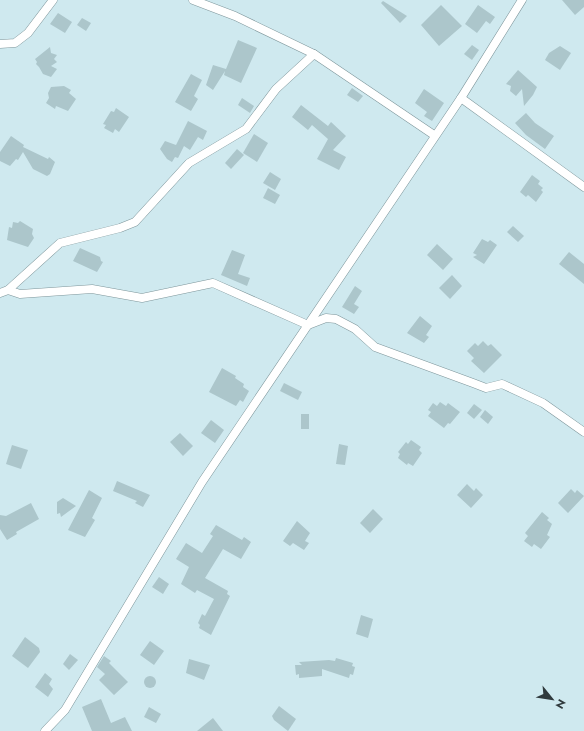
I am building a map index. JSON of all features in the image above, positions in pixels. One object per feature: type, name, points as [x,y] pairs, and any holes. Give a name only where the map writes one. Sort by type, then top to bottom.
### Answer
[{"type":"street","points":[[0,44],[15,42],[28,33],[53,0]]},
{"type":"street","points":[[193,0],[234,16],[314,54],[434,134]]},
{"type":"street","points":[[45,731],[65,710],[202,482],[434,134],[461,98],[522,0]]},
{"type":"street","points":[[4,291],[60,244],[120,228],[134,222],[189,163],[246,129],[276,89],[314,54]]},
{"type":"street","points":[[461,98],[584,186]]},
{"type":"street","points":[[4,291],[20,294],[92,288],[142,298],[213,283],[308,325],[326,318],[336,319],[356,329],[375,347],[486,388],[502,384],[543,403],[584,432]]},
{"type":"building","points":[[562,0],[584,0],[584,7],[575,15]]},
{"type":"building","points":[[383,1],[407,16],[400,23],[381,3]]},
{"type":"building","points":[[441,5],[462,26],[439,46],[421,25]]},
{"type":"building","points":[[478,5],[495,17],[490,24],[486,21],[477,33],[465,24]]},
{"type":"building","points":[[58,13],[72,22],[65,33],[50,24]]},
{"type":"building","points":[[82,18],[91,23],[86,31],[77,25]]},
{"type":"building","points":[[238,40],[257,48],[241,83],[224,75],[225,71],[213,90],[206,85],[213,65],[226,69]]},
{"type":"building","points":[[472,45],[479,50],[472,60],[464,54]]},
{"type":"building","points":[[560,46],[571,53],[560,70],[545,60],[549,53]]},
{"type":"building","points":[[50,47],[51,53],[57,55],[54,59],[57,62],[51,66],[57,69],[51,77],[43,74],[36,64],[37,62],[35,59]]},
{"type":"building","points":[[518,70],[537,87],[533,95],[524,106],[522,89],[516,96],[510,91],[511,86],[506,84]]},
{"type":"building","points":[[191,74],[202,80],[194,96],[198,99],[191,111],[175,102]]},
{"type":"building","points":[[64,86],[71,90],[69,93],[76,99],[68,111],[56,106],[55,109],[46,103],[49,98],[48,93],[51,87]]},
{"type":"building","points":[[352,88],[363,96],[358,102],[347,95]]},
{"type":"building","points":[[424,89],[444,103],[432,121],[424,116],[427,112],[415,103]]},
{"type":"building","points":[[242,98],[254,106],[250,113],[238,105]]},
{"type":"building","points":[[301,105],[328,126],[331,122],[346,136],[333,150],[346,157],[339,170],[317,159],[328,139],[312,125],[308,130],[292,117]]},
{"type":"building","points":[[116,108],[129,117],[119,132],[115,129],[113,133],[104,128],[106,125],[103,124],[111,111],[114,112]]},
{"type":"building","points":[[526,113],[535,123],[554,136],[545,149],[526,135],[515,123]]},
{"type":"building","points":[[188,121],[207,131],[203,140],[198,137],[190,150],[184,146],[178,158],[175,157],[172,162],[167,159],[160,149],[165,141],[176,145]]},
{"type":"building","points":[[254,134],[268,143],[257,162],[243,153]]},
{"type":"building","points":[[11,136],[24,145],[23,147],[48,159],[49,157],[55,162],[50,174],[47,176],[33,169],[23,152],[18,160],[16,159],[10,166],[0,161],[0,152]]},
{"type":"building","points":[[237,149],[244,155],[231,169],[225,163]]},
{"type":"building","points":[[270,172],[281,179],[275,190],[263,183]]},
{"type":"building","points":[[532,175],[540,181],[538,184],[543,188],[541,190],[543,192],[536,202],[528,195],[526,197],[520,192]]},
{"type":"building","points":[[268,188],[280,195],[275,204],[263,198]]},
{"type":"building","points":[[20,221],[33,229],[32,234],[34,238],[28,247],[7,240],[9,227],[12,228],[13,222],[18,223]]},
{"type":"building","points":[[513,226],[524,236],[518,242],[507,232]]},
{"type":"building","points":[[482,239],[488,242],[490,240],[497,245],[484,264],[473,257],[477,255],[473,253]]},
{"type":"building","points":[[437,244],[453,259],[443,270],[427,255]]},
{"type":"building","points":[[80,248],[100,257],[101,261],[103,262],[97,272],[73,261]]},
{"type":"building","points":[[232,250],[245,255],[238,274],[250,278],[247,286],[221,275]]},
{"type":"building","points":[[569,252],[584,264],[584,284],[559,264]]},
{"type":"building","points":[[452,275],[462,286],[450,299],[439,288]]},
{"type":"building","points":[[355,286],[362,291],[354,304],[359,307],[354,314],[342,307]]},
{"type":"building","points":[[420,316],[432,326],[426,335],[429,337],[424,343],[407,333]]},
{"type":"building","points":[[483,341],[488,346],[491,344],[502,355],[484,373],[471,361],[474,358],[467,351],[475,343],[478,346]]},
{"type":"building","points":[[222,368],[236,376],[235,378],[244,384],[243,387],[249,391],[243,402],[240,400],[236,406],[209,392]]},
{"type":"building","points":[[284,383],[302,392],[298,400],[280,391]]},
{"type":"building","points":[[440,402],[446,406],[448,403],[460,412],[450,424],[448,423],[444,428],[428,416],[431,412],[428,410],[433,403],[437,406]]},
{"type":"building","points":[[474,404],[482,410],[474,419],[467,413]]},
{"type":"building","points":[[485,410],[493,417],[488,424],[480,417]]},
{"type":"building","points":[[301,414],[309,414],[309,429],[301,429]]},
{"type":"building","points":[[211,420],[224,430],[215,443],[201,433]]},
{"type":"building","points":[[180,433],[193,446],[183,456],[170,442]]},
{"type":"building","points":[[411,440],[421,447],[419,450],[422,453],[413,466],[408,463],[407,465],[398,458],[400,454],[398,452],[406,442],[408,444]]},
{"type":"building","points":[[339,444],[348,446],[345,465],[336,464]]},
{"type":"building","points":[[12,445],[28,450],[21,469],[6,464]]},
{"type":"building","points":[[117,481],[150,495],[143,507],[135,503],[137,501],[113,491]]},
{"type":"building","points":[[467,484],[474,491],[476,488],[483,495],[471,508],[457,495]]},
{"type":"building","points":[[571,489],[575,493],[577,490],[584,496],[568,513],[558,503]]},
{"type":"building","points":[[89,490],[102,498],[92,518],[95,520],[85,537],[68,530]]},
{"type":"building","points":[[63,498],[76,506],[61,517],[60,513],[57,514],[57,502]]},
{"type":"building","points":[[31,503],[39,519],[16,532],[17,534],[7,540],[0,529],[0,515],[6,516]]},
{"type":"building","points":[[373,509],[383,519],[370,533],[360,523]]},
{"type":"building","points":[[542,512],[549,518],[547,520],[552,524],[547,535],[550,537],[541,549],[534,544],[532,547],[524,541],[528,536],[525,533]]},
{"type":"building","points":[[297,521],[310,533],[305,541],[309,543],[304,550],[293,543],[290,546],[283,541]]},
{"type":"building","points":[[216,525],[242,540],[244,537],[251,542],[241,559],[223,549],[205,578],[228,591],[227,594],[230,596],[211,635],[199,628],[200,625],[198,623],[202,614],[205,616],[214,599],[197,590],[195,593],[181,584],[189,567],[176,559],[186,543],[202,553],[213,536],[210,534]]},
{"type":"building","points":[[159,577],[169,584],[163,594],[152,587]]},
{"type":"building","points":[[361,615],[373,619],[368,638],[356,634]]},
{"type":"building","points":[[25,637],[39,648],[40,652],[28,668],[12,656]]},
{"type":"building","points":[[150,641],[164,651],[154,665],[140,655]]},
{"type":"building","points":[[70,654],[78,660],[69,670],[63,664]]},
{"type":"building","points":[[104,656],[111,661],[109,663],[128,682],[114,695],[99,680],[105,674],[97,667]]},
{"type":"building","points":[[336,658],[353,663],[352,666],[355,667],[353,675],[350,674],[349,678],[322,669],[322,676],[299,678],[299,674],[296,675],[295,665],[302,665],[299,662],[335,661]]},
{"type":"building","points":[[189,659],[210,665],[204,680],[186,673]]},
{"type":"building","points":[[45,673],[52,679],[49,684],[53,689],[48,697],[35,687]]},
{"type":"building","points":[[152,676],[155,677],[155,687],[148,688],[145,687],[144,680],[145,677]]},
{"type":"building","points":[[101,699],[111,723],[125,717],[132,731],[92,731],[82,707]]},
{"type":"building","points":[[279,706],[296,719],[288,731],[274,720],[272,716]]},
{"type":"building","points":[[149,707],[161,714],[156,723],[144,717]]},
{"type":"building","points":[[213,718],[223,731],[197,731]]}]
